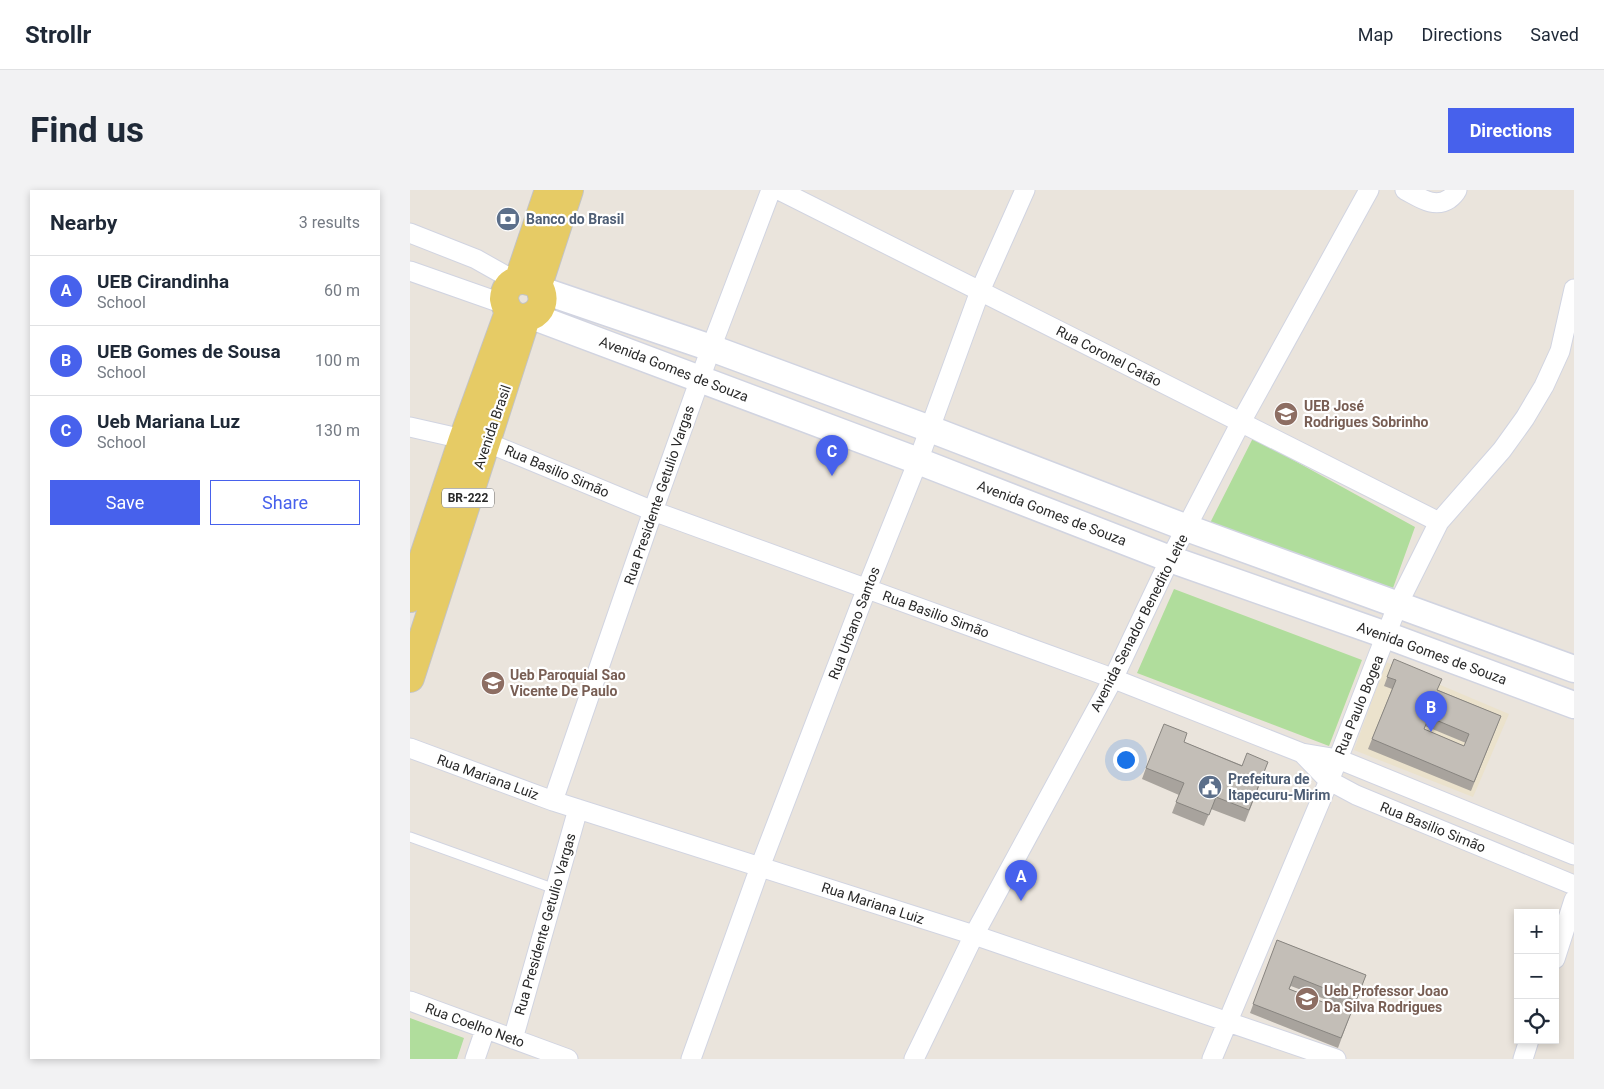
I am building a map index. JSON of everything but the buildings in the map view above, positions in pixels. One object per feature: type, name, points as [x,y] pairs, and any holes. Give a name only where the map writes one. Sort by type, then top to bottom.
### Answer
[{"type":"main road","name":"Avenida Brasil","points":[[523,298],[549,190]]},
{"type":"main road","name":"Avenida Brasil","points":[[410,678],[475,440],[523,298],[569,190]]},
{"type":"main road","name":"Avenida Brasil","points":[[410,598],[475,440]]},
{"type":"street","name":"Rua Presidente Getulio Vargas","points":[[553,802],[711,348],[771,190]]},
{"type":"street","name":"Rua Coronel Catão","points":[[779,190],[1439,522]]},
{"type":"street","name":"Rua Urbano Santos","points":[[691,1059],[760,867],[918,461],[980,291],[1025,190]]},
{"type":"street","name":"Avenida Senador Benedito Leite","points":[[914,1059],[974,935],[1112,679],[1170,558],[1241,422],[1369,190]]},
{"type":"street","points":[[1405,190],[1431,203],[1439,204],[1456,194],[1457,190]]},
{"type":"street","name":"Avenida Gomes de Souza","points":[[410,233],[476,259],[523,298],[700,379],[1170,558],[1386,635],[1574,706]]},
{"type":"street","name":"Avenida Gomes de Souza","points":[[410,271],[523,298],[711,348],[930,429],[1186,528],[1574,669]]},
{"type":"street","name":"Rua Paulo Bogea","points":[[1212,1059],[1338,758],[1398,604],[1439,522],[1502,450],[1567,353],[1574,290]]},
{"type":"street","name":"Rua Basilio Simão","points":[[410,427],[475,440],[653,511],[1112,679],[1302,753],[1338,758],[1574,855]]},
{"type":"street","name":"Rua Mariana Luiz","points":[[410,748],[553,802],[974,935],[1336,1059]]},
{"type":"street","name":"Rua Basilio Simão","points":[[1302,753],[1328,780],[1356,795],[1574,885]]},
{"type":"street","name":"Rua Presidente Getulio Vargas","points":[[513,1040],[578,809]]},
{"type":"street","points":[[1557,954],[1574,900]]},
{"type":"street","name":"Rua Coelho Neto","points":[[410,1001],[568,1059]]},
{"type":"street","points":[[474,1059],[485,1030]]},
{"type":"street","points":[[1523,1059],[1528,1044]]},
{"type":"lane","points":[[410,837],[555,889]]},
{"type":"shaded area","points":[[1386,662],[1509,714],[1473,797],[1354,750]]},
{"type":"green space","points":[[1253,438],[1415,527],[1393,588],[1209,525]]},
{"type":"green space","points":[[1174,589],[1362,660],[1329,746],[1137,673]]},
{"type":"green space","points":[[410,1018],[464,1038],[457,1059],[410,1059]]},
{"type":"place","name":"Banco do Brasil","points":[[508,219]]},
{"type":"place","name":"UEB José Rodrigues Sobrinho","points":[[1286,414]]},
{"type":"place","name":"Ueb Mariana Luz","points":[[832,476]]},
{"type":"place","name":"Ueb Paroquial Sao Vicente De Paulo","points":[[493,683]]},
{"type":"place","name":"UEB Gomes de Sousa","points":[[1431,732]]},
{"type":"place","name":"Prefeitura de Itapecuru-Mirim","points":[[1210,787]]},
{"type":"place","name":"UEB Cirandinha","points":[[1021,901]]},
{"type":"place","name":"Ueb Professor Joao Da Silva Rodrigues","points":[[1307,999]]}]
